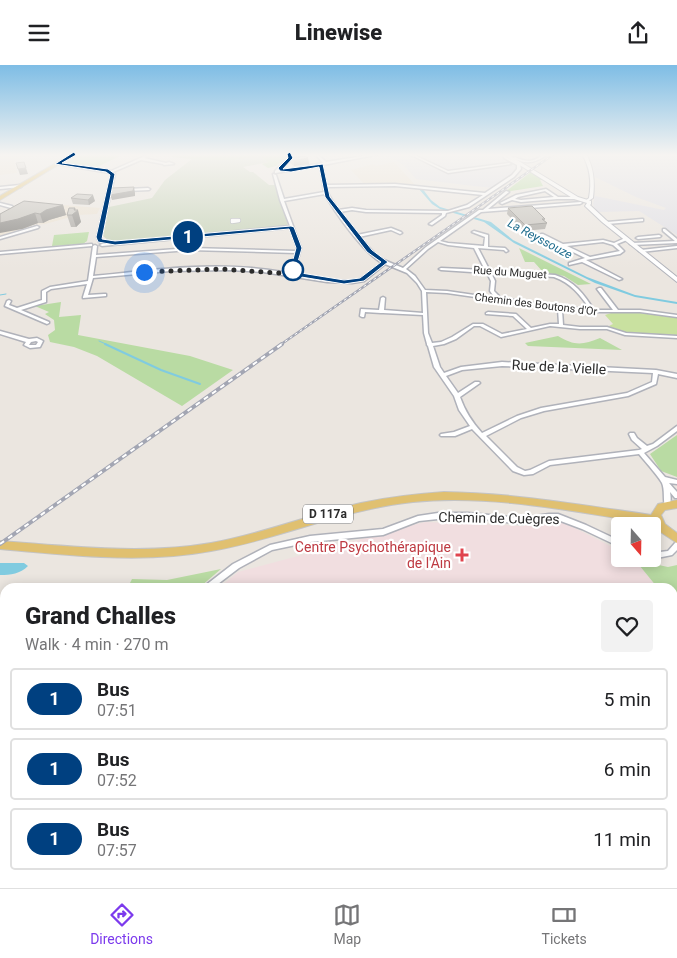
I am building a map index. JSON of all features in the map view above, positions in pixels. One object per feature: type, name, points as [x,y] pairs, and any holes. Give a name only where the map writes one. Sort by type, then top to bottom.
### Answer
[{"type":"main road","points":[[568,192],[584,203],[677,280]]},
{"type":"main road","name":"D 117a","points":[[0,545],[136,553],[183,551],[240,540],[334,512],[370,504],[444,496],[517,500],[636,517]]},
{"type":"main road","points":[[657,517],[658,510],[672,505]]},
{"type":"main road","points":[[661,526],[665,531],[677,539]]},
{"type":"street","points":[[101,241],[110,192]]},
{"type":"street","points":[[280,192],[298,252],[292,274]]},
{"type":"street","points":[[471,192],[485,194]]},
{"type":"street","points":[[404,269],[437,241],[485,210],[507,192]]},
{"type":"street","points":[[502,203],[508,203],[518,196],[535,192]]},
{"type":"street","points":[[549,192],[556,198]]},
{"type":"street","points":[[485,210],[584,203],[591,198],[592,192]]},
{"type":"street","points":[[282,200],[326,193],[370,251],[385,262],[410,273],[424,291],[424,314],[429,345],[434,361],[457,396],[462,410],[473,427],[514,469],[524,473],[531,472],[549,463],[643,451],[677,428]]},
{"type":"street","points":[[338,211],[352,209],[446,212],[468,206],[485,194]]},
{"type":"street","points":[[512,199],[528,201],[576,197]]},
{"type":"street","points":[[528,201],[533,206]]},
{"type":"street","points":[[0,205],[11,207]]},
{"type":"street","points":[[430,224],[446,212]]},
{"type":"street","points":[[606,223],[642,220]]},
{"type":"street","points":[[0,238],[37,227]]},
{"type":"street","points":[[0,253],[93,244],[101,241],[115,243],[291,227]]},
{"type":"street","points":[[357,235],[391,229],[400,233]]},
{"type":"street","points":[[664,230],[677,241]]},
{"type":"street","points":[[652,231],[667,242]]},
{"type":"street","points":[[474,232],[487,236],[486,248]]},
{"type":"street","points":[[542,235],[589,258]]},
{"type":"street","points":[[638,238],[658,236]]},
{"type":"street","points":[[614,244],[626,239]]},
{"type":"street","points":[[93,244],[101,241]]},
{"type":"street","points":[[437,241],[506,251]]},
{"type":"street","points":[[563,245],[603,241],[614,244],[622,251],[570,264]]},
{"type":"street","points":[[632,244],[677,241]]},
{"type":"street","points":[[93,244],[94,257],[85,297],[104,295]]},
{"type":"street","points":[[474,247],[493,281],[492,291],[500,300]]},
{"type":"street","points":[[641,251],[677,247]]},
{"type":"street","points":[[94,257],[190,249],[298,252]]},
{"type":"street","points":[[582,260],[620,279]]},
{"type":"street","points":[[17,310],[44,301],[44,291],[50,288],[90,280],[188,269],[251,269],[323,280],[352,282],[362,280],[385,262]]},
{"type":"street","name":"Rue du Muguet","points":[[441,269],[536,273],[555,276],[572,283],[593,311]]},
{"type":"street","points":[[532,278],[536,273]]},
{"type":"street","points":[[599,289],[617,311]]},
{"type":"street","name":"Chemin des Boutons d'Or","points":[[424,291],[447,292],[560,308],[593,311],[640,311],[677,316]]},
{"type":"street","points":[[381,311],[383,298]]},
{"type":"street","points":[[8,301],[7,306],[47,323]]},
{"type":"street","points":[[560,308],[561,326]]},
{"type":"street","points":[[362,317],[363,311],[424,314]]},
{"type":"street","points":[[488,313],[514,315],[530,329]]},
{"type":"street","points":[[429,345],[442,343],[454,338],[473,325],[481,325],[501,336],[550,325],[580,328],[607,327],[625,334],[677,337]]},
{"type":"street","points":[[0,332],[29,341]]},
{"type":"street","name":"Rue de la Vielle","points":[[442,375],[461,369],[502,364],[656,372],[677,376]]},
{"type":"street","points":[[481,436],[519,417],[543,409],[628,394],[654,383],[656,372]]},
{"type":"street","points":[[457,396],[477,383]]},
{"type":"street","points":[[443,435],[454,434],[473,427]]},
{"type":"street","points":[[632,434],[664,481],[677,496]]},
{"type":"street","points":[[664,481],[677,482]]},
{"type":"street","points":[[664,481],[672,505]]},
{"type":"street","name":"Chemin de Cuègres","points":[[214,583],[236,566],[270,548],[310,539],[383,532],[418,519],[438,516],[468,515],[521,521],[558,517],[576,523],[611,540]]},
{"type":"street","points":[[661,554],[670,553],[677,545]]},
{"type":"shaded area","points":[[627,192],[677,192],[677,235],[639,211],[596,212],[593,204],[595,196],[664,210],[666,208]]},
{"type":"shaded area","points":[[50,204],[100,208],[97,214],[78,215],[45,224],[33,225],[0,236],[0,219]]},
{"type":"shaded area","name":"Centre Psychothérapique de l'Ain","points":[[551,519],[567,524],[611,546],[611,567],[641,567],[654,583],[225,583],[238,572],[425,522],[522,526]]},
{"type":"green space","points":[[156,192],[278,192],[288,223],[287,226],[126,240],[108,240],[103,236],[109,207],[152,198]]},
{"type":"green space","points":[[89,232],[87,241],[83,244],[52,246],[54,235]]},
{"type":"green space","points":[[519,248],[591,284],[578,285],[564,276],[543,272],[534,262],[525,262]]},
{"type":"green space","points":[[61,302],[59,317],[81,315],[78,335],[190,356],[233,370],[182,406],[97,356],[74,347],[50,342],[48,335],[55,330],[54,320],[45,314],[49,312],[35,306]]},
{"type":"green space","points":[[611,313],[640,313],[677,318],[677,335],[624,333],[609,326],[613,324],[605,315]]},
{"type":"green space","points":[[558,336],[574,343],[589,342],[600,338],[622,350],[528,346],[525,343]]},
{"type":"green space","points":[[677,435],[677,477],[661,471],[650,454]]},
{"type":"green space","points":[[677,565],[677,583],[654,583],[641,567],[668,567]]},
{"type":"green space","points":[[221,569],[205,583],[130,583],[132,579],[167,580]]},
{"type":"water","points":[[422,192],[425,192],[440,207],[491,222],[513,240],[587,277],[635,295],[677,302],[677,304],[635,297],[595,283],[514,243],[484,222],[440,209],[432,204]]},
{"type":"water","points":[[0,563],[24,563],[28,566],[22,571],[0,575]]},
{"type":"building","points":[[111,192],[125,192],[110,195]]},
{"type":"building","points":[[77,194],[93,195],[88,200],[71,198]]},
{"type":"building","points":[[24,201],[63,205],[46,210],[40,214],[35,213],[0,223],[0,214]]},
{"type":"building","points":[[532,206],[547,223],[525,225],[508,208]]},
{"type":"building","points":[[69,208],[78,210],[72,215],[67,215]]},
{"type":"waterway","points":[[0,295],[6,294]]},
{"type":"waterway","points":[[99,341],[108,345]]},
{"type":"waterway","points":[[105,344],[161,370],[200,384]]},
{"type":"railway","points":[[280,345],[499,192]]},
{"type":"railway","points":[[0,544],[282,344]]},
{"type":"bus line","name":"1","points":[[108,192],[98,237],[100,241],[115,243],[291,227],[299,248],[292,274],[344,282],[362,280],[385,262],[370,251],[326,192]]},
{"type":"place","name":"Centre Psychothérapique de l'Ain","points":[[462,555]]},
{"type":"route","points":[[144,272],[188,269],[251,269],[292,274],[293,270]]},
{"type":"water label","name":"La Reyssouze","points":[[540,239]]}]
